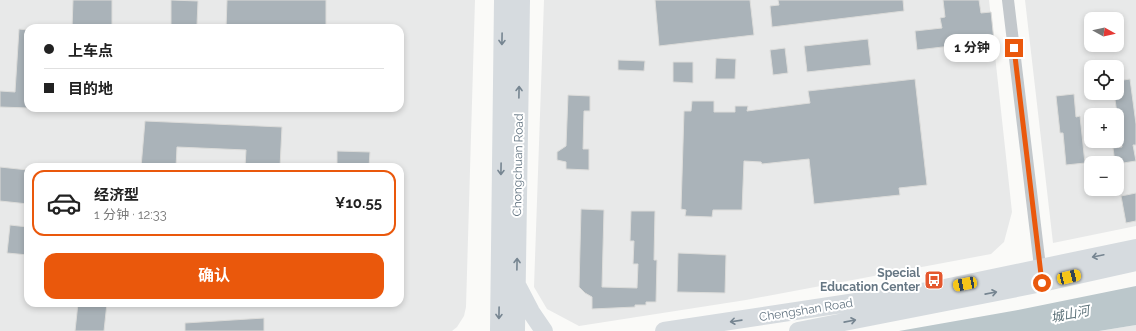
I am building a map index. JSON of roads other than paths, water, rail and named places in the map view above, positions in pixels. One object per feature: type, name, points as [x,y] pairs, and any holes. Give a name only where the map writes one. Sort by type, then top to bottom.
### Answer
[{"type":"main road","name":"Chongchuan Road","points":[[499,331],[502,0]]},
{"type":"main road","name":"Chongchuan Road","points":[[516,331],[521,0]]},
{"type":"main road","name":"Chengshan Road","points":[[798,331],[1041,276],[1136,248]]},
{"type":"main road","name":"Chengshan Road","points":[[664,331],[935,290],[1136,262]]},
{"type":"main road","points":[[516,284],[531,312],[544,331]]},
{"type":"street","points":[[1008,0],[1041,276]]},
{"type":"water","name":"城山河","points":[[1136,286],[1136,325],[1099,331],[899,331],[1018,310]]},
{"type":"place","name":"Special Education Center","points":[[934,280]]}]
